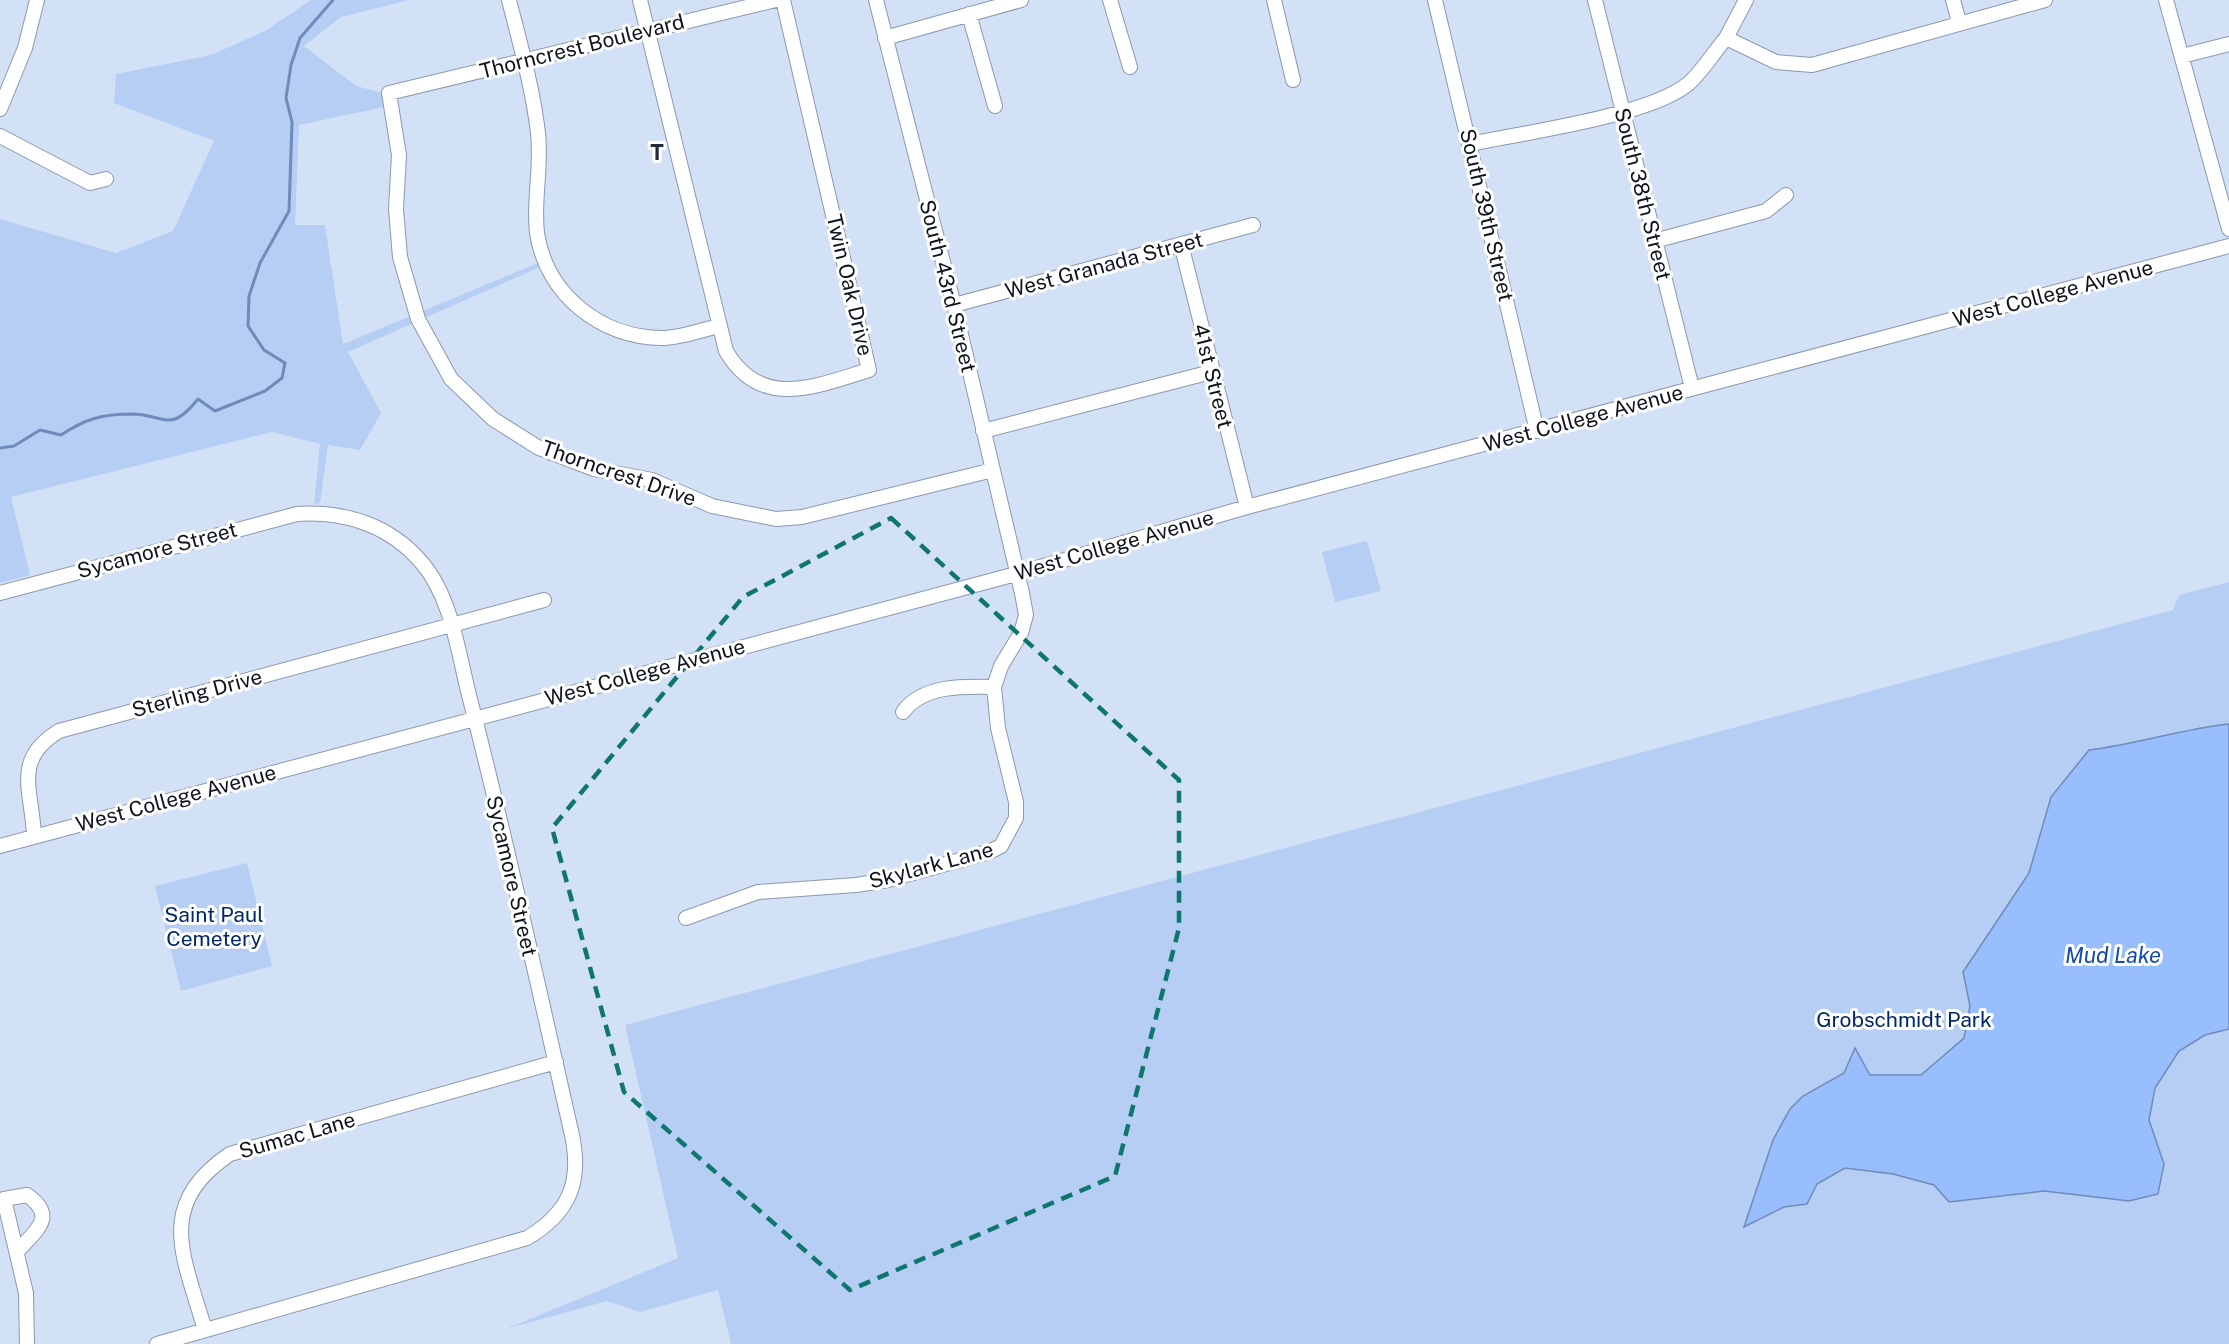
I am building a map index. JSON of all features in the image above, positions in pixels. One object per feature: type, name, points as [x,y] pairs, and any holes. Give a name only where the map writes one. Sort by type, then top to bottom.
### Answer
[{"type":"street","points":[[0,109],[26,48],[37,0]]},
{"type":"street","points":[[509,0],[538,132],[540,163],[537,233],[543,255],[567,299],[591,318],[642,336],[664,338],[719,326]]},
{"type":"street","name":"Twin Oak Drive","points":[[640,0],[726,351],[734,366],[766,388],[800,391],[869,370],[783,0]]},
{"type":"street","name":"Thorncrest Boulevard","points":[[389,93],[776,0]]},
{"type":"street","name":"South 43rd Street","points":[[876,0],[954,305],[1016,574]]},
{"type":"street","points":[[885,38],[1022,0]]},
{"type":"street","points":[[1110,0],[1130,67]]},
{"type":"street","points":[[1274,0],[1293,80]]},
{"type":"street","name":"South 39th Street","points":[[1435,0],[1537,431]]},
{"type":"street","name":"South 38th Street","points":[[1595,0],[1692,388]]},
{"type":"street","points":[[1470,144],[1623,112],[1659,99],[1688,84],[1726,38],[1746,0]]},
{"type":"street","points":[[1953,0],[1959,22]]},
{"type":"street","points":[[1726,38],[1776,62],[1812,65],[1959,22],[2045,0]]},
{"type":"street","points":[[2166,0],[2229,229]]},
{"type":"street","points":[[969,14],[995,106]]},
{"type":"street","points":[[2182,56],[2229,44]]},
{"type":"street","name":"Thorncrest Drive","points":[[389,93],[399,155],[397,220],[400,257],[406,286],[418,320],[451,379],[502,425],[539,448],[594,469],[652,480],[712,506],[776,519],[802,517],[993,471]]},
{"type":"street","points":[[0,136],[90,183],[106,179]]},
{"type":"street","points":[[1654,241],[1766,211],[1786,195]]},
{"type":"street","name":"West Granada Street","points":[[954,305],[1253,225]]},
{"type":"street","name":"41st Street","points":[[1181,244],[1211,372],[1247,507]]},
{"type":"street","name":"West College Avenue","points":[[0,846],[1016,574],[1247,507],[2229,246]]},
{"type":"street","points":[[983,431],[1211,372]]},
{"type":"street","name":"Sycamore Street","points":[[0,593],[297,514],[324,512],[349,517],[377,527],[409,550],[430,574],[443,600],[450,625],[556,1062],[576,1154],[576,1173],[567,1202],[559,1214],[543,1229],[527,1238],[157,1344]]},
{"type":"street","name":"Skylark Lane","points":[[686,918],[758,892],[856,885],[888,880],[989,852],[1001,846],[1016,818],[1016,802],[999,728],[994,687],[1001,666],[1021,633],[1026,615],[1016,574]]},
{"type":"street","name":"Sterling Drive","points":[[34,837],[27,774],[36,748],[58,731],[544,600]]},
{"type":"street","points":[[903,712],[909,704],[939,690],[955,687],[994,687]]},
{"type":"street","name":"Sumac Lane","points":[[205,1330],[183,1253],[180,1223],[185,1202],[197,1180],[209,1168],[230,1154],[556,1062]]},
{"type":"street","points":[[17,1252],[27,1300],[27,1344]]},
{"type":"highlighted area","points":[[891,518],[1179,780],[1179,928],[1115,1176],[850,1290],[624,1092],[552,828],[743,597]]},
{"type":"green space","points":[[311,0],[409,0],[341,17],[304,46],[356,86],[383,93],[384,107],[299,125],[295,225],[325,225],[343,344],[538,263],[540,267],[348,352],[381,413],[360,450],[328,445],[320,503],[314,504],[320,444],[272,432],[11,497],[30,575],[0,583],[0,219],[116,253],[173,231],[214,141],[114,103],[116,74],[211,55],[265,31]]},
{"type":"green space","points":[[1367,541],[1381,591],[1335,602],[1322,552]]},
{"type":"green space","name":"Grobschmidt Park","points":[[2229,582],[2229,1344],[731,1344],[718,1290],[640,1312],[607,1301],[506,1329],[678,1258],[625,1025],[2173,610],[2179,595]]},
{"type":"green space","name":"Saint Paul Cemetery","points":[[247,863],[272,966],[181,991],[155,886]]},
{"type":"water","name":"Mud Lake","points":[[2229,724],[2229,1029],[2205,1035],[2179,1051],[2155,1088],[2149,1120],[2164,1164],[2158,1194],[2129,1201],[2044,1191],[1949,1202],[1934,1185],[1893,1174],[1845,1168],[1817,1184],[1807,1204],[1784,1207],[1744,1227],[1773,1140],[1790,1109],[1803,1096],[1844,1073],[1855,1048],[1870,1075],[1921,1075],[1964,1038],[1970,1006],[1963,972],[2029,873],[2051,797],[2089,750]]},
{"type":"waterway","points":[[0,448],[14,446],[40,430],[61,435],[86,421],[103,416],[132,414],[167,420],[174,419],[189,410],[198,399],[215,411],[265,391],[282,378],[285,363],[264,350],[248,326],[249,296],[260,263],[289,211],[292,122],[286,98],[291,65],[300,38],[333,0]]},
{"type":"district","name":"T","points":[[657,152]]}]
